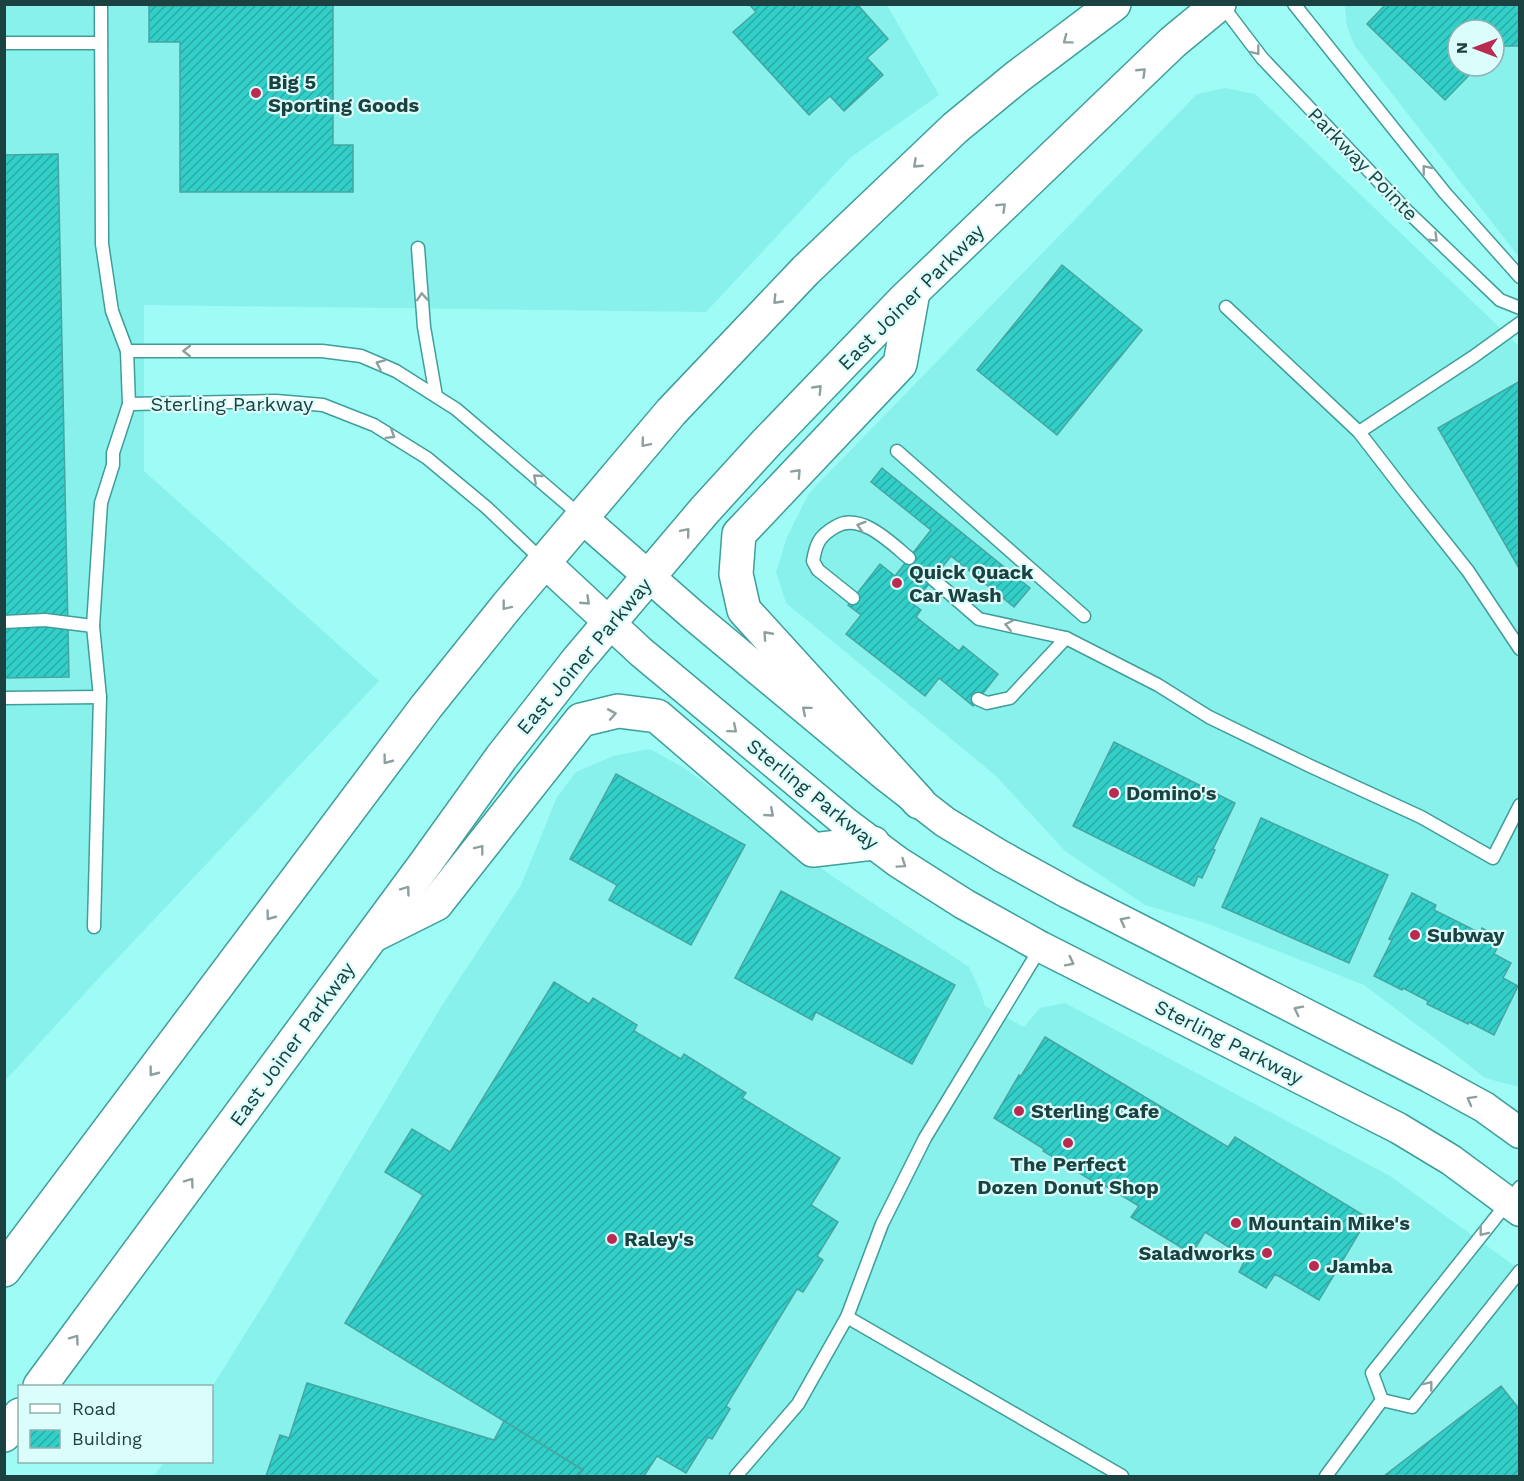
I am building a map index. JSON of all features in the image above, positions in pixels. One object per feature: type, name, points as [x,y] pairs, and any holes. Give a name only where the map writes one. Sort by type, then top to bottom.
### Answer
[{"type":"main road","points":[[4,1270],[426,707],[543,561],[671,412],[814,262],[955,129],[1017,77],[1114,4]]},
{"type":"main road","name":"East Joiner Parkway","points":[[41,1385],[501,758],[577,661],[704,510],[913,292],[1173,42],[1220,4]]},
{"type":"main road","points":[[913,292],[900,364],[739,534],[736,574],[744,610],[919,802]]},
{"type":"main road","points":[[372,936],[436,904],[581,720],[618,711],[657,716],[813,850],[873,843]]},
{"type":"main road","points":[[4,1435],[18,1418]]},
{"type":"street","points":[[582,517],[694,616],[886,777],[945,822],[1000,856],[1068,892],[1484,1107],[1520,1132]]},
{"type":"street","name":"Sterling Parkway","points":[[543,561],[641,652],[819,800],[898,862],[964,904],[1041,947],[1398,1128],[1516,1200]]},
{"type":"lane","points":[[94,927],[100,697],[93,626],[101,503],[113,465],[113,453],[129,404],[127,351],[112,311],[102,244],[101,4]]},
{"type":"lane","name":"Parkway Pointe","points":[[1220,4],[1262,58],[1407,211],[1500,300],[1520,308]]},
{"type":"lane","name":"Parkway Pointe","points":[[1294,4],[1445,193],[1520,277]]},
{"type":"lane","points":[[4,43],[101,43]]},
{"type":"lane","points":[[418,248],[424,327],[436,396]]},
{"type":"lane","points":[[1226,307],[1359,432],[1468,571],[1520,649]]},
{"type":"lane","points":[[1359,432],[1473,357],[1520,323]]},
{"type":"lane","points":[[127,351],[322,351],[361,356],[396,372],[456,409],[582,517]]},
{"type":"lane","name":"Sterling Parkway","points":[[129,404],[276,401],[323,405],[374,425],[427,458],[486,507],[543,561]]},
{"type":"lane","points":[[897,451],[1084,616]]},
{"type":"lane","points":[[853,598],[818,570],[813,561],[816,546],[824,533],[840,524],[858,523],[878,532],[909,558]]},
{"type":"lane","points":[[933,579],[979,619],[1066,638],[1158,686],[1209,717],[1421,817],[1493,858],[1520,805]]},
{"type":"lane","points":[[4,622],[45,620],[93,626]]},
{"type":"lane","points":[[978,699],[987,703],[1010,698],[1066,638]]},
{"type":"lane","points":[[4,698],[100,697]]},
{"type":"lane","points":[[736,1476],[798,1404],[847,1317],[882,1224],[924,1138],[1041,947]]},
{"type":"lane","points":[[1382,1400],[1372,1373],[1516,1200]]},
{"type":"lane","points":[[1382,1400],[1412,1407],[1520,1271]]},
{"type":"lane","points":[[847,1317],[1122,1476]]},
{"type":"lane","points":[[1326,1476],[1382,1400]]},
{"type":"shaded area","points":[[1347,4],[1519,5],[1519,257],[1355,46],[1347,27],[1345,7]]},
{"type":"shaded area","points":[[5,5],[887,5],[939,95],[851,157],[706,312],[144,305],[144,471],[379,681],[5,1081]]},
{"type":"shaded area","points":[[1225,88],[1255,94],[1519,346],[1519,1087],[1485,1078],[1364,985],[1206,923],[1145,905],[1065,851],[996,776],[786,603],[776,572],[787,537],[809,493],[1197,94]]},
{"type":"shaded area","points":[[650,749],[684,768],[832,876],[969,967],[985,1006],[1024,1027],[1040,1008],[1065,1003],[1390,1176],[1519,1269],[1519,1476],[154,1476],[163,1463],[213,1463],[213,1385],[272,1291],[441,1007],[521,885],[557,797],[576,772],[613,756]]},
{"type":"building","points":[[749,4],[857,4],[888,39],[867,58],[883,75],[844,111],[830,96],[809,115],[733,32],[756,12]]},
{"type":"building","points":[[1386,4],[1520,4],[1520,46],[1506,46],[1506,18],[1446,18],[1446,78],[1466,78],[1445,100],[1367,24]]},
{"type":"building","name":"Big 5 Sporting Goods","points":[[333,5],[333,145],[353,145],[353,192],[180,192],[180,42],[149,42],[149,6]]},
{"type":"building","points":[[58,154],[69,677],[4,678],[4,155]]},
{"type":"building","points":[[1062,265],[1142,330],[1057,435],[977,370]]},
{"type":"building","points":[[1520,381],[1520,570],[1438,428]]},
{"type":"building","name":"Quick Quack Car Wash","points":[[882,468],[1030,588],[1014,607],[951,556],[913,604],[921,610],[916,617],[959,651],[963,646],[998,674],[973,706],[939,678],[925,696],[846,634],[861,615],[848,605],[880,564],[895,576],[931,530],[871,482]]},
{"type":"building","points":[[1114,742],[1235,803],[1202,878],[1198,876],[1194,886],[1073,826]]},
{"type":"building","points":[[616,774],[745,845],[691,945],[609,900],[617,885],[570,859]]},
{"type":"building","points":[[1261,818],[1388,875],[1349,963],[1222,907]]},
{"type":"building","points":[[781,891],[955,985],[912,1064],[816,1012],[812,1020],[735,978]]},
{"type":"building","points":[[1412,893],[1436,905],[1434,910],[1480,933],[1482,928],[1502,939],[1494,954],[1511,963],[1503,978],[1518,986],[1494,1035],[1427,1004],[1428,1001],[1403,988],[1402,990],[1374,976]]},
{"type":"building","name":"Raley's","points":[[554,982],[589,1004],[593,998],[637,1025],[634,1031],[681,1059],[684,1054],[746,1093],[742,1098],[840,1158],[811,1205],[838,1222],[817,1256],[823,1260],[803,1292],[797,1289],[726,1406],[730,1409],[712,1439],[708,1437],[686,1473],[657,1456],[644,1476],[578,1476],[583,1470],[345,1323],[423,1195],[385,1172],[412,1129],[450,1152]]},
{"type":"building","points":[[1045,1037],[1228,1147],[1235,1137],[1368,1218],[1319,1300],[1275,1274],[1266,1288],[1239,1272],[1246,1258],[1205,1232],[1192,1254],[1131,1217],[1139,1206],[1043,1151],[1044,1149],[994,1118]]},
{"type":"building","points":[[307,1383],[494,1440],[504,1421],[583,1470],[578,1476],[266,1476],[280,1435],[289,1438]]},
{"type":"building","points":[[1501,1386],[1520,1410],[1520,1476],[1384,1476]]},
{"type":"place","name":"Big 5 Sporting Goods","points":[[256,93]]},
{"type":"place","name":"Quick Quack Car Wash","points":[[897,583]]},
{"type":"place","name":"Domino's","points":[[1114,793]]},
{"type":"place","name":"Subway","points":[[1415,935]]},
{"type":"place","name":"Sterling Cafe","points":[[1019,1111]]},
{"type":"place","name":"The Perfect Dozen Donut Shop","points":[[1068,1143]]},
{"type":"place","name":"Mountain Mike's","points":[[1236,1223]]},
{"type":"place","name":"Raley's","points":[[612,1239]]},
{"type":"place","name":"Saladworks","points":[[1267,1253]]},
{"type":"place","name":"Jamba","points":[[1314,1266]]}]
